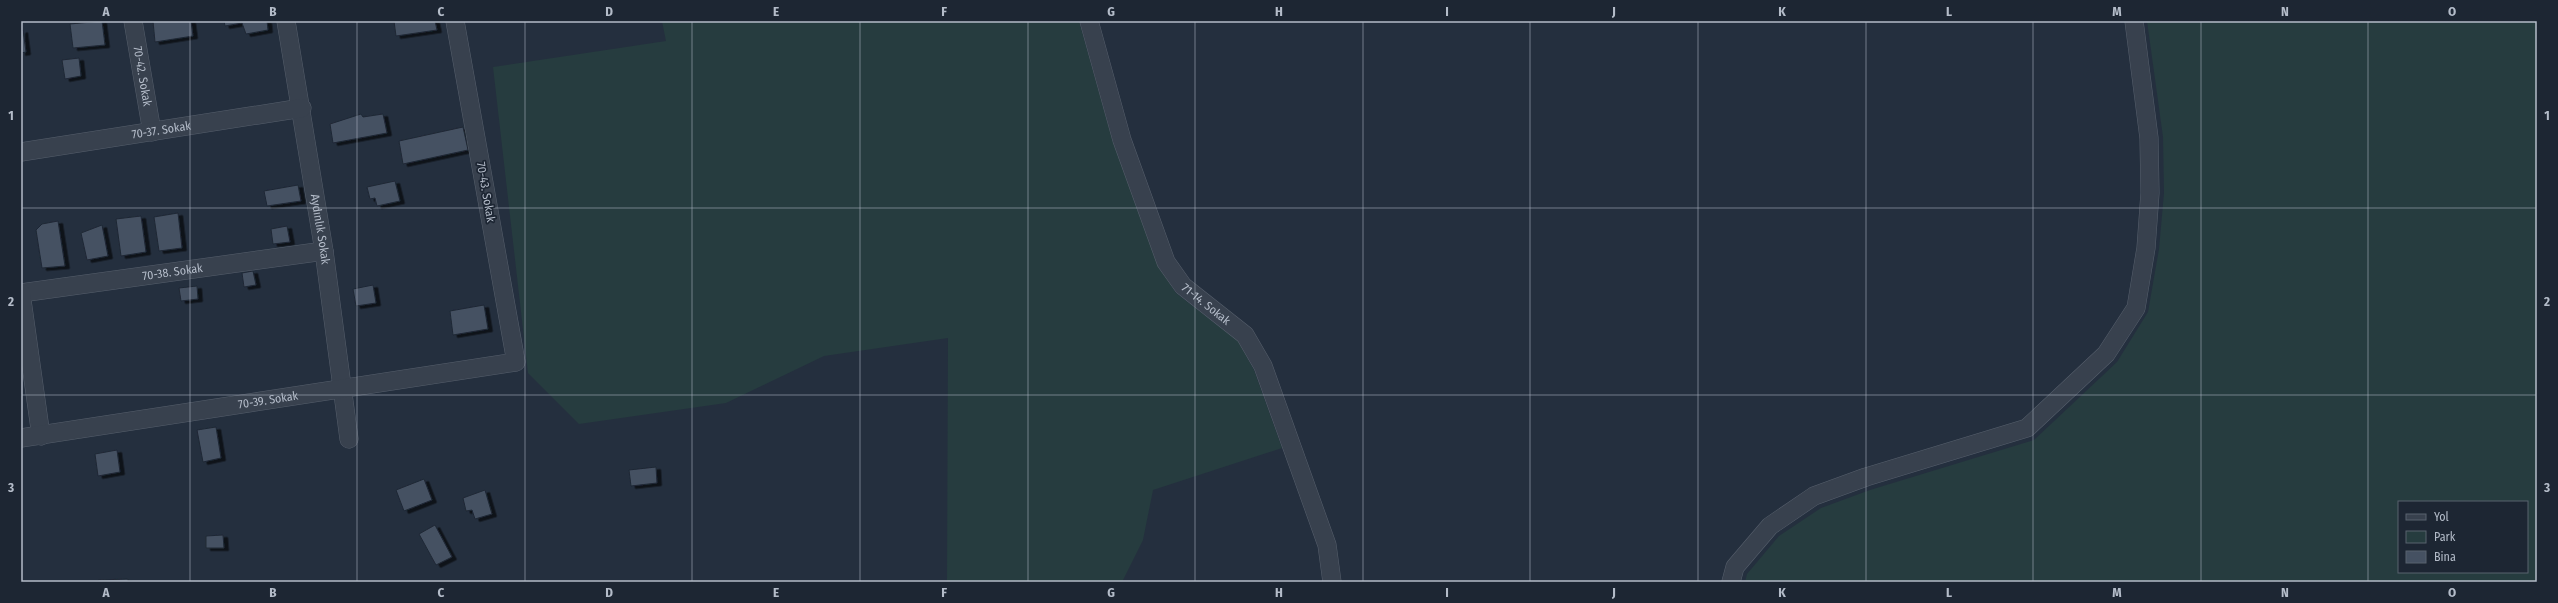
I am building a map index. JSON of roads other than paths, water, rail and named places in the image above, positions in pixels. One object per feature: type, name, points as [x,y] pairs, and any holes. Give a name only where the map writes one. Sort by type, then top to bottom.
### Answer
[{"type":"street","name":"70-42. Sokak","points":[[134,21],[152,132]]},
{"type":"street","name":"Aydınlık Sokak","points":[[286,21],[302,108],[324,251],[349,439]]},
{"type":"street","name":"70-43. Sokak","points":[[455,21],[516,362]]},
{"type":"street","name":"71-14. Sokak","points":[[1089,21],[1122,140],[1166,262],[1182,286],[1245,335],[1263,366],[1327,545],[1332,582]]},
{"type":"street","points":[[1731,582],[1735,567],[1770,526],[1814,496],[1866,477],[2027,428],[2106,354],[2136,308],[2147,232],[2150,193],[2149,138],[2134,21]]},
{"type":"street","name":"70-37. Sokak","points":[[21,152],[302,108]]},
{"type":"street","name":"70-38. Sokak","points":[[21,293],[324,251]]},
{"type":"street","points":[[21,293],[41,436]]},
{"type":"street","name":"70-39. Sokak","points":[[21,438],[516,362]]}]
